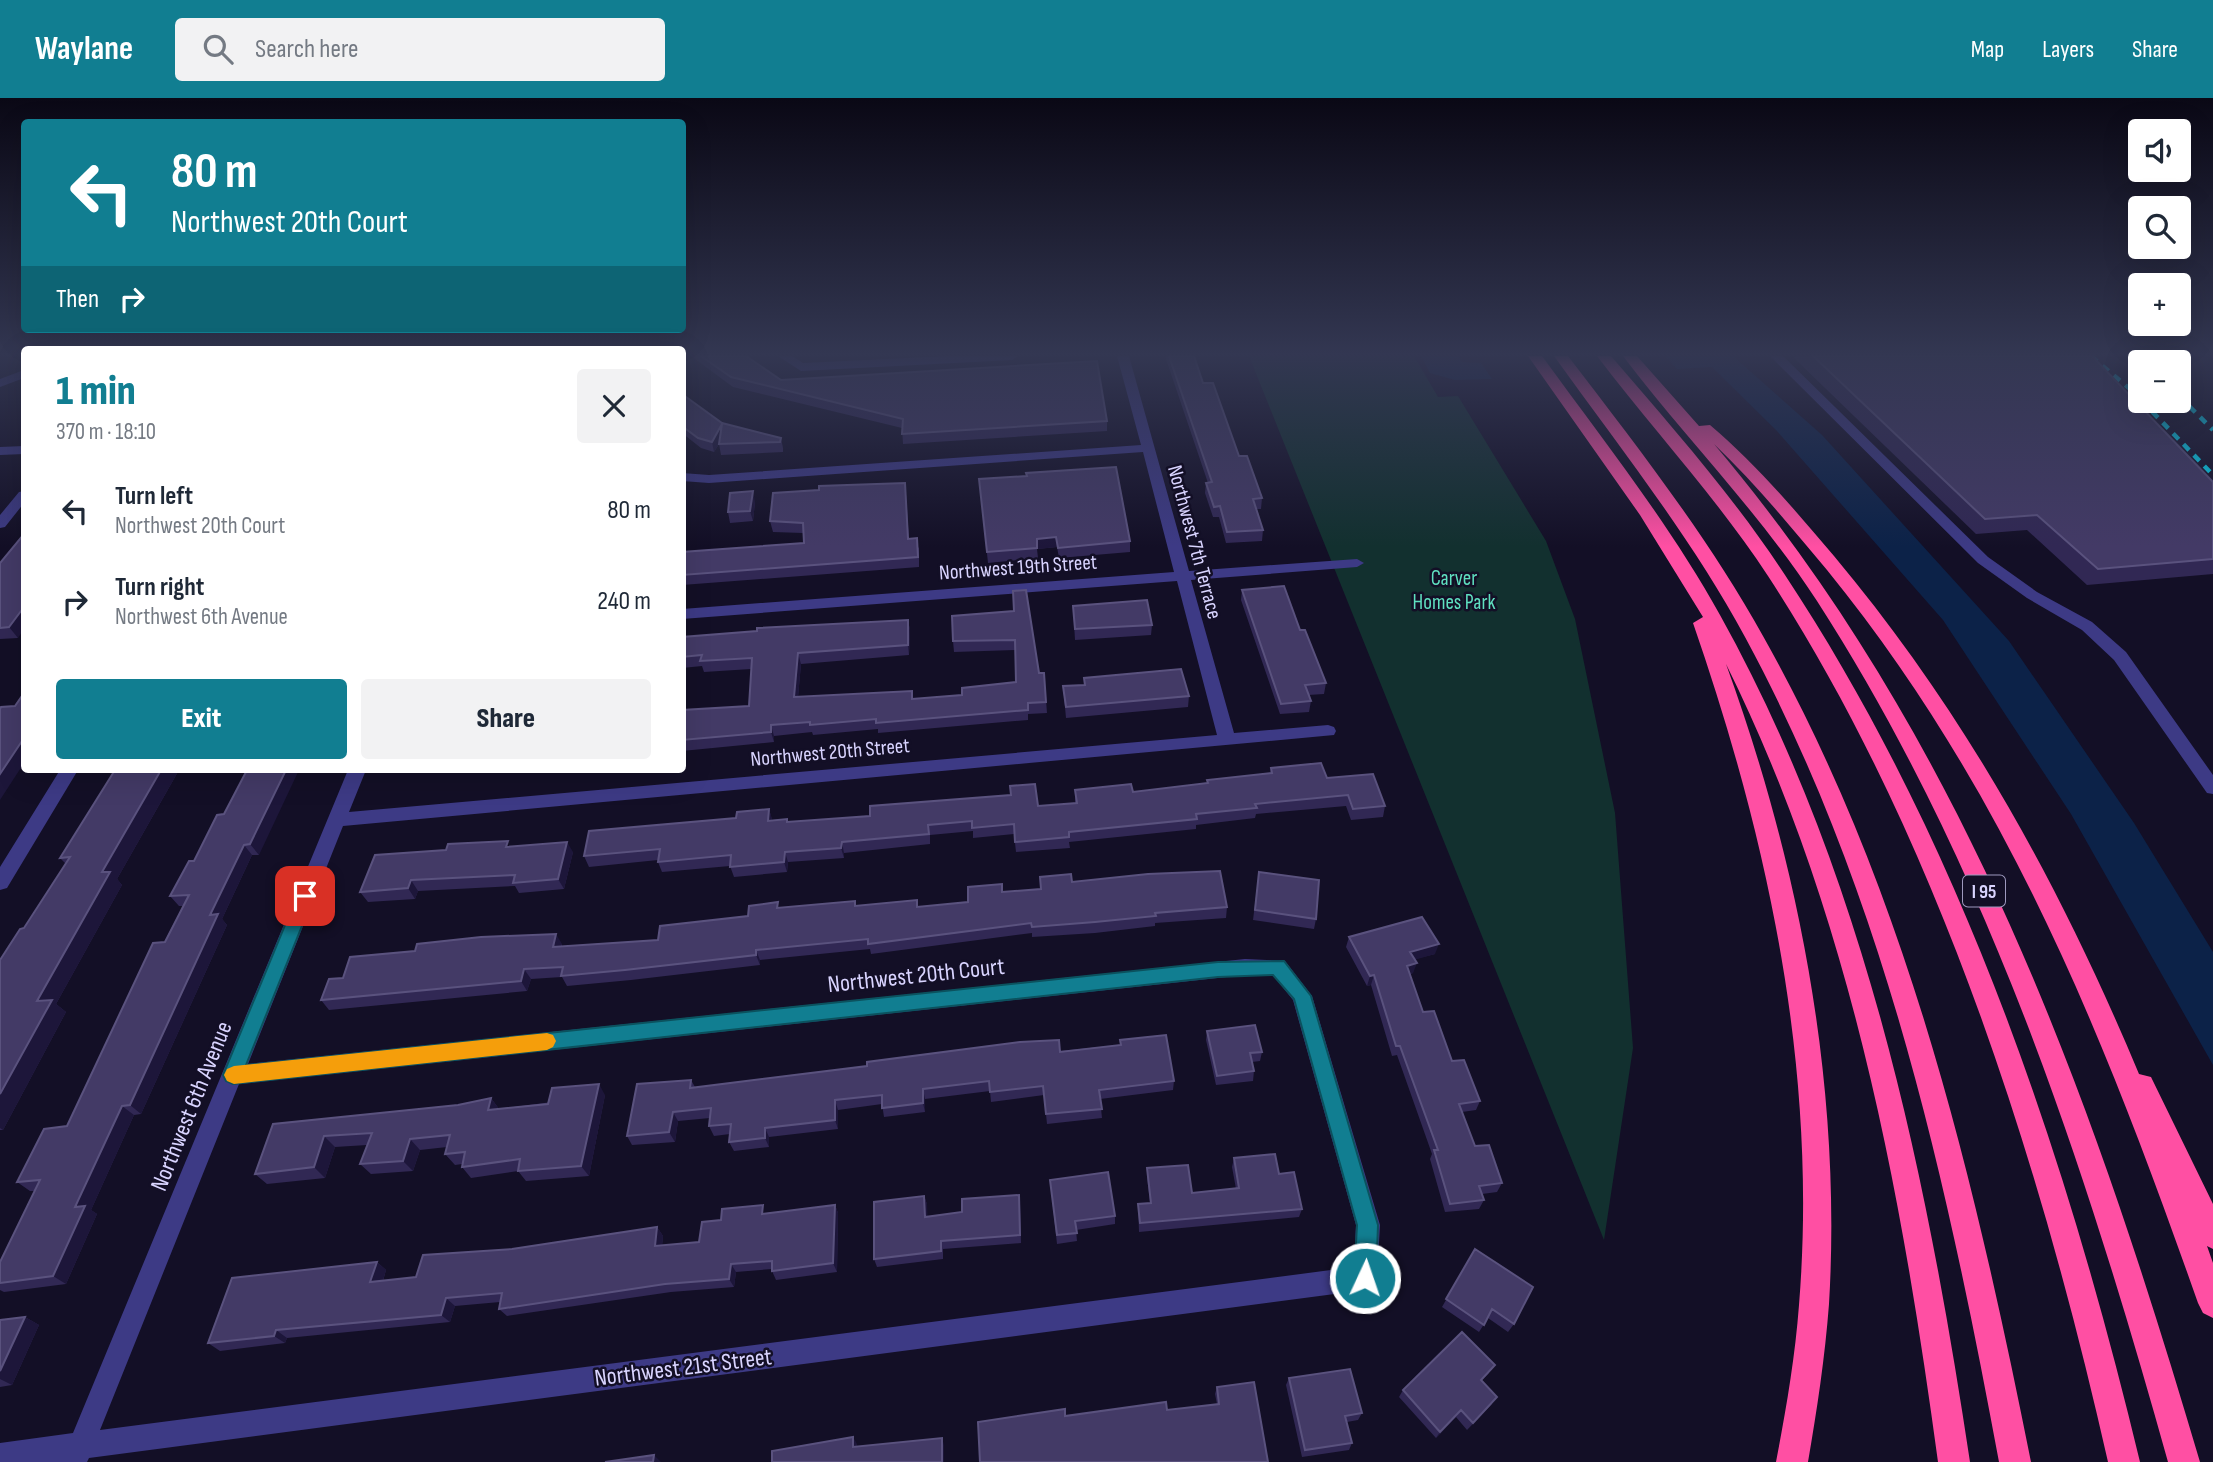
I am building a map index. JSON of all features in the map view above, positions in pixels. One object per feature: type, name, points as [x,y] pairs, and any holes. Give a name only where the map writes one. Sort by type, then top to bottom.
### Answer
[{"type":"highway","points":[[1579,420],[1682,568],[1710,615],[1763,722],[1816,853],[1840,927],[1896,1128],[1935,1324],[1954,1462]]},
{"type":"highway","points":[[1608,420],[1671,504],[1728,591],[1785,695],[1840,816],[1897,970],[1932,1086],[1965,1213],[2015,1462]]},
{"type":"highway","points":[[1656,420],[1716,492],[1778,578],[1841,682],[1905,806],[1970,958],[2036,1145],[2104,1377],[2123,1462]]},
{"type":"highway","name":"I 95","points":[[1684,420],[1762,513],[1826,601],[1892,709],[1961,840],[2025,985],[2068,1092],[2145,1327],[2184,1462]]},
{"type":"highway","points":[[1696,420],[1733,451],[1838,572],[1882,628],[1992,792],[2080,971],[2160,1118],[2213,1235]]},
{"type":"highway","points":[[1682,568],[1738,726],[1765,817],[1788,924],[1803,1028],[1815,1151],[1814,1256],[1812,1324],[1792,1462]]},
{"type":"highway","points":[[2080,971],[2143,1116],[2213,1303]]},
{"type":"street","name":"Northwest 7th Terrace","points":[[1140,420],[1227,739]]},
{"type":"street","points":[[1841,420],[1983,560],[2032,594],[2087,626],[2120,656],[2213,788]]},
{"type":"street","points":[[686,477],[709,479],[1147,448]]},
{"type":"street","points":[[0,451],[21,450]]},
{"type":"street","points":[[0,524],[19,507]]},
{"type":"street","name":"Northwest 19th Street","points":[[686,614],[1357,563]]},
{"type":"street","name":"Northwest 20th Street","points":[[337,820],[1328,731]]},
{"type":"street","points":[[0,883],[67,773]]},
{"type":"street","name":"Northwest 6th Avenue","points":[[78,1454],[356,773]]},
{"type":"street","name":"Northwest 20th Court","points":[[233,1075],[1231,968],[1278,967],[1302,996],[1368,1225],[1365,1278]]},
{"type":"street","name":"Northwest 21st Street","points":[[0,1456],[78,1454],[1365,1278]]},
{"type":"green space","name":"Carver Homes Park","points":[[1275,420],[1472,420],[1546,541],[1575,619],[1615,813],[1633,1048],[1604,1240]]},
{"type":"water","points":[[1765,420],[1805,420],[1822,435],[2009,641],[2134,823],[2213,952],[2213,1065],[2071,814],[1943,620]]},
{"type":"building","points":[[686,420],[717,420],[781,438],[780,442],[719,444],[722,424],[712,442],[698,438],[686,429]]},
{"type":"building","points":[[903,420],[1107,421],[902,434]]},
{"type":"building","points":[[1191,420],[1226,420],[1239,456],[1247,456],[1262,498],[1253,499],[1263,530],[1227,532],[1220,506],[1214,507],[1206,483],[1212,482]]},
{"type":"building","points":[[1880,420],[2153,420],[2213,482],[2213,559],[2098,569],[2037,515],[1985,519]]},
{"type":"building","points":[[1116,467],[1130,541],[1058,548],[1056,537],[1037,539],[1037,548],[987,552],[979,479]]},
{"type":"building","points":[[905,483],[908,539],[917,538],[918,557],[686,575],[686,552],[804,543],[803,523],[770,521],[773,493],[819,490],[819,486]]},
{"type":"building","points":[[753,491],[750,511],[728,512],[730,493]]},
{"type":"building","points":[[21,538],[21,611],[9,627],[0,628],[0,563]]},
{"type":"building","points":[[1284,586],[1300,630],[1305,630],[1326,683],[1305,685],[1311,701],[1281,704],[1242,590]]},
{"type":"building","points":[[1026,590],[1039,673],[1044,673],[1046,702],[1028,703],[1028,710],[876,723],[876,719],[810,725],[810,722],[771,725],[771,732],[686,740],[686,710],[749,706],[752,658],[700,661],[702,655],[686,657],[686,637],[757,631],[757,628],[908,620],[908,645],[798,653],[794,697],[912,691],[912,699],[962,695],[962,688],[1016,682],[1015,640],[953,641],[952,616],[1014,611],[1013,591]]},
{"type":"building","points":[[1147,600],[1152,625],[1075,629],[1073,606]]},
{"type":"building","points":[[1181,669],[1189,696],[1066,707],[1063,686],[1085,685],[1084,678]]},
{"type":"building","points":[[21,697],[21,742],[0,774],[0,709],[15,706]]},
{"type":"building","points":[[1321,763],[1327,778],[1373,774],[1385,806],[1353,809],[1348,795],[1255,804],[1257,808],[1196,814],[1197,819],[1069,832],[1069,837],[1015,842],[1014,824],[972,828],[972,821],[928,825],[929,834],[842,842],[841,848],[785,852],[784,862],[730,867],[731,855],[658,862],[660,849],[584,856],[589,831],[736,818],[737,812],[769,809],[768,821],[787,819],[787,822],[870,816],[870,806],[1011,795],[1010,786],[1035,784],[1038,806],[1077,803],[1075,790],[1131,784],[1133,792],[1272,773],[1271,768]]},
{"type":"building","points":[[113,773],[159,773],[102,872],[110,872],[37,1001],[52,1000],[0,1094],[0,960],[70,857],[60,858]]},
{"type":"building","points":[[245,773],[285,773],[250,844],[244,845],[210,915],[218,914],[130,1105],[122,1106],[75,1207],[85,1206],[53,1276],[0,1283],[0,1262],[40,1180],[17,1182],[44,1129],[67,1126],[153,943],[165,942],[189,895],[170,896],[189,861],[194,861],[217,815],[224,814]]},
{"type":"building","points":[[508,841],[506,847],[567,842],[558,879],[513,883],[515,875],[411,880],[408,888],[360,892],[375,855],[446,850],[448,844]]},
{"type":"building","points":[[1220,871],[1227,907],[1155,913],[1156,916],[1095,922],[1032,927],[1031,923],[868,944],[868,939],[756,950],[756,955],[561,976],[563,967],[524,969],[521,981],[321,1000],[329,979],[343,978],[350,957],[415,951],[417,944],[481,937],[556,934],[553,947],[658,940],[660,926],[748,916],[749,906],[778,902],[777,908],[855,901],[855,906],[917,900],[917,907],[968,902],[968,887],[1002,884],[1002,892],[1041,889],[1040,877],[1071,874],[1072,882],[1148,874]]},
{"type":"building","points":[[1259,872],[1319,880],[1316,919],[1255,910]]},
{"type":"building","points":[[1422,917],[1439,944],[1410,952],[1417,963],[1407,966],[1423,1012],[1434,1011],[1452,1061],[1464,1060],[1480,1101],[1459,1104],[1475,1146],[1489,1145],[1502,1183],[1479,1186],[1484,1200],[1450,1204],[1434,1150],[1438,1150],[1400,1046],[1396,1046],[1374,975],[1370,976],[1349,937]]},
{"type":"building","points":[[1255,1025],[1262,1052],[1250,1053],[1254,1071],[1217,1076],[1207,1031]]},
{"type":"building","points":[[1166,1035],[1174,1081],[1099,1090],[1102,1109],[1046,1114],[1043,1086],[990,1092],[989,1081],[923,1089],[923,1103],[882,1108],[882,1095],[835,1100],[835,1120],[765,1128],[765,1138],[729,1142],[731,1124],[709,1126],[711,1108],[673,1112],[669,1132],[627,1136],[637,1084],[691,1080],[690,1088],[867,1066],[867,1062],[1020,1042],[1059,1040],[1060,1052],[1121,1045],[1120,1040]]},
{"type":"building","points":[[599,1084],[581,1166],[518,1171],[520,1159],[462,1167],[465,1152],[445,1154],[450,1135],[410,1139],[403,1161],[360,1164],[372,1133],[324,1136],[314,1167],[255,1174],[273,1124],[458,1105],[491,1098],[488,1110],[548,1104],[552,1088]]},
{"type":"building","points":[[1275,1154],[1279,1174],[1294,1172],[1302,1209],[1140,1223],[1138,1204],[1151,1203],[1147,1168],[1188,1165],[1192,1193],[1239,1188],[1234,1158]]},
{"type":"building","points":[[1108,1172],[1115,1216],[1075,1221],[1077,1233],[1057,1235],[1050,1180]]},
{"type":"building","points":[[1019,1195],[1020,1235],[941,1241],[941,1251],[874,1259],[874,1202],[924,1196],[925,1217],[962,1212],[962,1199]]},
{"type":"building","points":[[763,1205],[762,1214],[835,1205],[833,1263],[772,1271],[772,1261],[731,1264],[729,1279],[665,1284],[499,1309],[502,1293],[446,1298],[441,1315],[276,1330],[274,1336],[208,1343],[232,1278],[377,1262],[370,1282],[416,1277],[423,1255],[512,1249],[657,1227],[655,1246],[699,1242],[702,1222],[721,1220],[722,1209]]},
{"type":"building","points":[[1475,1249],[1533,1287],[1514,1324],[1492,1309],[1484,1325],[1446,1299]]},
{"type":"building","points":[[25,1317],[0,1371],[0,1320]]},
{"type":"building","points":[[1462,1332],[1495,1365],[1481,1380],[1497,1397],[1473,1423],[1461,1410],[1440,1432],[1403,1390]]},
{"type":"building","points":[[1350,1369],[1362,1413],[1345,1416],[1352,1443],[1305,1450],[1289,1378]]},
{"type":"building","points":[[1254,1382],[1268,1462],[980,1462],[978,1422],[1065,1409],[1065,1416],[1166,1402],[1167,1410],[1219,1404],[1217,1387]]},
{"type":"building","points":[[853,1437],[853,1447],[942,1438],[942,1462],[772,1462],[772,1451]]},
{"type":"building","points":[[654,1455],[653,1462],[605,1462]]},
{"type":"railway","points":[[2160,420],[2213,475]]},
{"type":"railway","points":[[2203,420],[2213,430]]},
{"type":"slow traffic","points":[[234,1075],[547,1041]]},
{"type":"route","points":[[305,896],[233,1075],[1245,967],[1278,967],[1302,996],[1368,1225],[1365,1278]]}]
